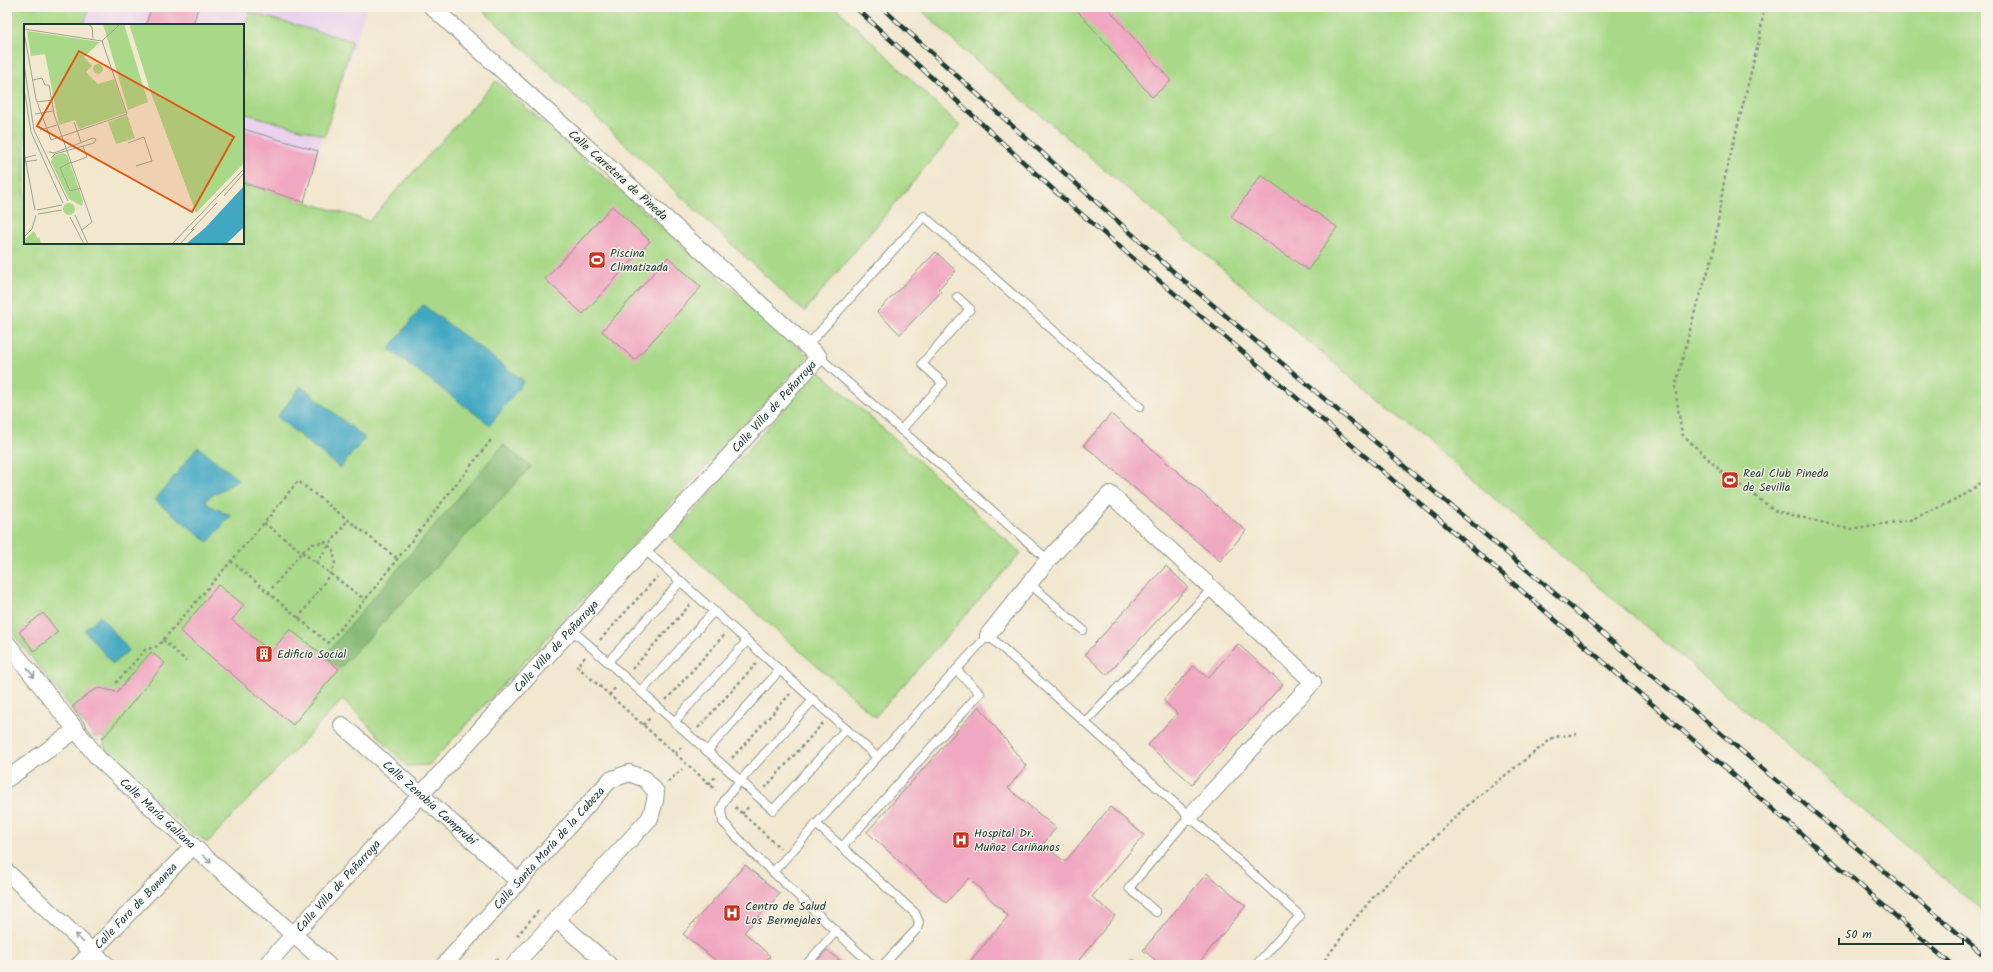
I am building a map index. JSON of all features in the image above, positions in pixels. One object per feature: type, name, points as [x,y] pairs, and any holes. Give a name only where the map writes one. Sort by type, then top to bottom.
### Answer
[{"type":"street","name":"Calle Carretera de Pineda","points":[[432,7],[819,357]]},
{"type":"street","name":"Calle Villa de Peñarroya","points":[[266,965],[819,357]]},
{"type":"street","points":[[988,634],[1048,560],[1110,494],[1313,682],[1190,816]]},
{"type":"street","name":"Calle María Galiana","points":[[7,643],[98,758],[193,846],[328,965]]},
{"type":"street","name":"Calle Zenobia Camprubí","points":[[342,725],[518,881]]},
{"type":"street","points":[[7,779],[76,730]]},
{"type":"street","name":"Calle Santa María de la Cabeza","points":[[444,965],[610,780],[629,772],[645,779],[656,792],[650,818],[514,965]]},
{"type":"street","name":"Calle Faro de Bonanza","points":[[79,965],[193,846]]},
{"type":"street","points":[[7,872],[107,965]]},
{"type":"street","points":[[557,920],[609,965]]},
{"type":"lane","points":[[805,344],[924,216],[1140,406]]},
{"type":"lane","points":[[901,430],[943,383],[922,364],[970,309],[958,297]]},
{"type":"lane","points":[[819,357],[1048,560]]},
{"type":"lane","points":[[644,549],[877,757]]},
{"type":"lane","points":[[608,662],[681,581]]},
{"type":"lane","points":[[1029,583],[1083,630]]},
{"type":"lane","points":[[1085,722],[1212,589]]},
{"type":"lane","points":[[641,692],[714,610]]},
{"type":"lane","points":[[571,629],[773,810],[846,729]]},
{"type":"lane","points":[[773,872],[988,634],[1300,916],[1256,965]]},
{"type":"lane","points":[[674,722],[747,640]]},
{"type":"lane","points":[[707,751],[780,670]]},
{"type":"lane","points":[[842,847],[980,693],[956,670]]},
{"type":"lane","points":[[813,700],[725,799],[721,809],[723,822],[751,852],[872,965]]},
{"type":"lane","points":[[1156,912],[1129,888],[1190,816]]},
{"type":"lane","points":[[816,824],[915,914],[919,922],[917,929],[883,965]]},
{"type":"lane","points":[[806,965],[836,931]]},
{"type":"path","points":[[1764,7],[1760,36],[1724,181],[1713,256],[1695,311],[1675,388],[1682,434],[1723,473],[1776,511],[1849,529],[1910,520],[1960,498],[1986,479]]},
{"type":"path","points":[[231,561],[328,643],[398,559],[490,440]]},
{"type":"path","points":[[116,683],[145,650],[158,646],[264,523],[298,481],[347,521],[398,559]]},
{"type":"path","points":[[316,563],[347,521]]},
{"type":"path","points":[[264,523],[365,600]]},
{"type":"path","points":[[268,593],[302,552],[313,544],[325,542],[333,549],[336,556],[335,564],[330,574],[298,619]]},
{"type":"path","points":[[609,695],[698,596]]},
{"type":"path","points":[[643,725],[732,626]]},
{"type":"path","points":[[163,640],[186,661]]},
{"type":"path","points":[[675,754],[764,655]]},
{"type":"path","points":[[709,784],[798,685]]},
{"type":"path","points":[[742,814],[831,715]]},
{"type":"path","points":[[1321,965],[1358,915],[1378,892],[1470,803],[1554,737],[1577,734]]},
{"type":"shaded area","points":[[89,7],[367,7],[318,151],[304,202],[244,183],[244,24],[84,24]]},
{"type":"green space","points":[[7,7],[89,7],[84,24],[24,24],[24,244],[244,244],[244,183],[369,221],[496,81],[808,356],[429,765],[407,766],[343,699],[207,843],[200,837],[191,833],[137,783],[104,746],[104,737],[95,738],[7,626]]},
{"type":"green space","points":[[479,7],[835,7],[960,126],[804,312]]},
{"type":"green space","name":"Real Club Pineda de Sevilla","points":[[918,7],[1986,7],[1986,914],[960,47]]},
{"type":"green space","points":[[249,12],[352,41],[325,136],[244,113],[244,30]]},
{"type":"green space","points":[[818,370],[1021,553],[875,717],[671,538]]},
{"type":"green space","points":[[503,445],[531,467],[339,669],[324,656]]},
{"type":"water","points":[[423,305],[524,381],[490,425],[389,349]]},
{"type":"water","points":[[301,386],[365,438],[340,468],[277,417]]},
{"type":"water","points":[[198,447],[239,480],[206,499],[207,504],[231,516],[208,542],[155,500]]},
{"type":"water","points":[[100,616],[129,650],[113,664],[84,630]]},
{"type":"building","points":[[151,7],[198,7],[193,24],[146,24]]},
{"type":"building","points":[[1074,7],[1107,7],[1171,81],[1152,97]]},
{"type":"building","points":[[244,129],[318,151],[304,202],[244,183]]},
{"type":"building","points":[[1261,175],[1337,227],[1308,270],[1231,217]]},
{"type":"building","name":"Piscina Climatizada","points":[[612,206],[650,241],[583,314],[545,279]]},
{"type":"building","points":[[936,252],[956,271],[938,289],[941,292],[900,334],[877,312]]},
{"type":"building","name":"Piscina Climatizada","points":[[668,257],[701,287],[635,360],[602,331]]},
{"type":"building","points":[[1111,414],[1246,531],[1220,561],[1084,445]]},
{"type":"building","points":[[1166,566],[1188,587],[1107,675],[1085,654]]},
{"type":"building","name":"Edificio Social","points":[[218,585],[244,605],[232,620],[271,652],[290,629],[339,669],[293,725],[180,631]]},
{"type":"building","points":[[43,613],[58,632],[34,651],[19,632]]},
{"type":"building","points":[[1238,644],[1283,684],[1192,784],[1148,745],[1177,713],[1163,700],[1194,666],[1208,678]]},
{"type":"building","points":[[151,652],[165,663],[104,737],[95,738],[72,707],[89,693],[99,688],[117,692]]},
{"type":"building","name":"Hospital Dr. Muñoz Cariñanos","points":[[979,706],[1026,766],[1008,788],[1056,828],[1043,844],[1065,862],[1110,807],[1144,835],[1092,897],[1115,916],[1075,965],[967,965],[1008,916],[969,878],[946,903],[867,832]]},
{"type":"building","name":"Centro de Salud Los Bermejales","points":[[745,865],[780,894],[744,932],[770,956],[762,965],[722,965],[683,934]]},
{"type":"building","points":[[1207,873],[1246,906],[1197,965],[1161,965],[1143,950]]},
{"type":"building","points":[[827,950],[846,965],[813,965]]},
{"type":"railway","points":[[855,7],[1058,194],[1484,558],[1952,965]]},
{"type":"railway","points":[[881,7],[1175,273],[1986,957]]},
{"type":"place","name":"Piscina Climatizada","points":[[597,260]]},
{"type":"place","name":"Real Club Pineda de Sevilla","points":[[1730,480]]},
{"type":"place","name":"Edificio Social","points":[[264,654]]},
{"type":"place","name":"Hospital Dr. Muñoz Cariñanos","points":[[961,840]]},
{"type":"place","name":"Centro de Salud Los Bermejales","points":[[732,913]]}]
